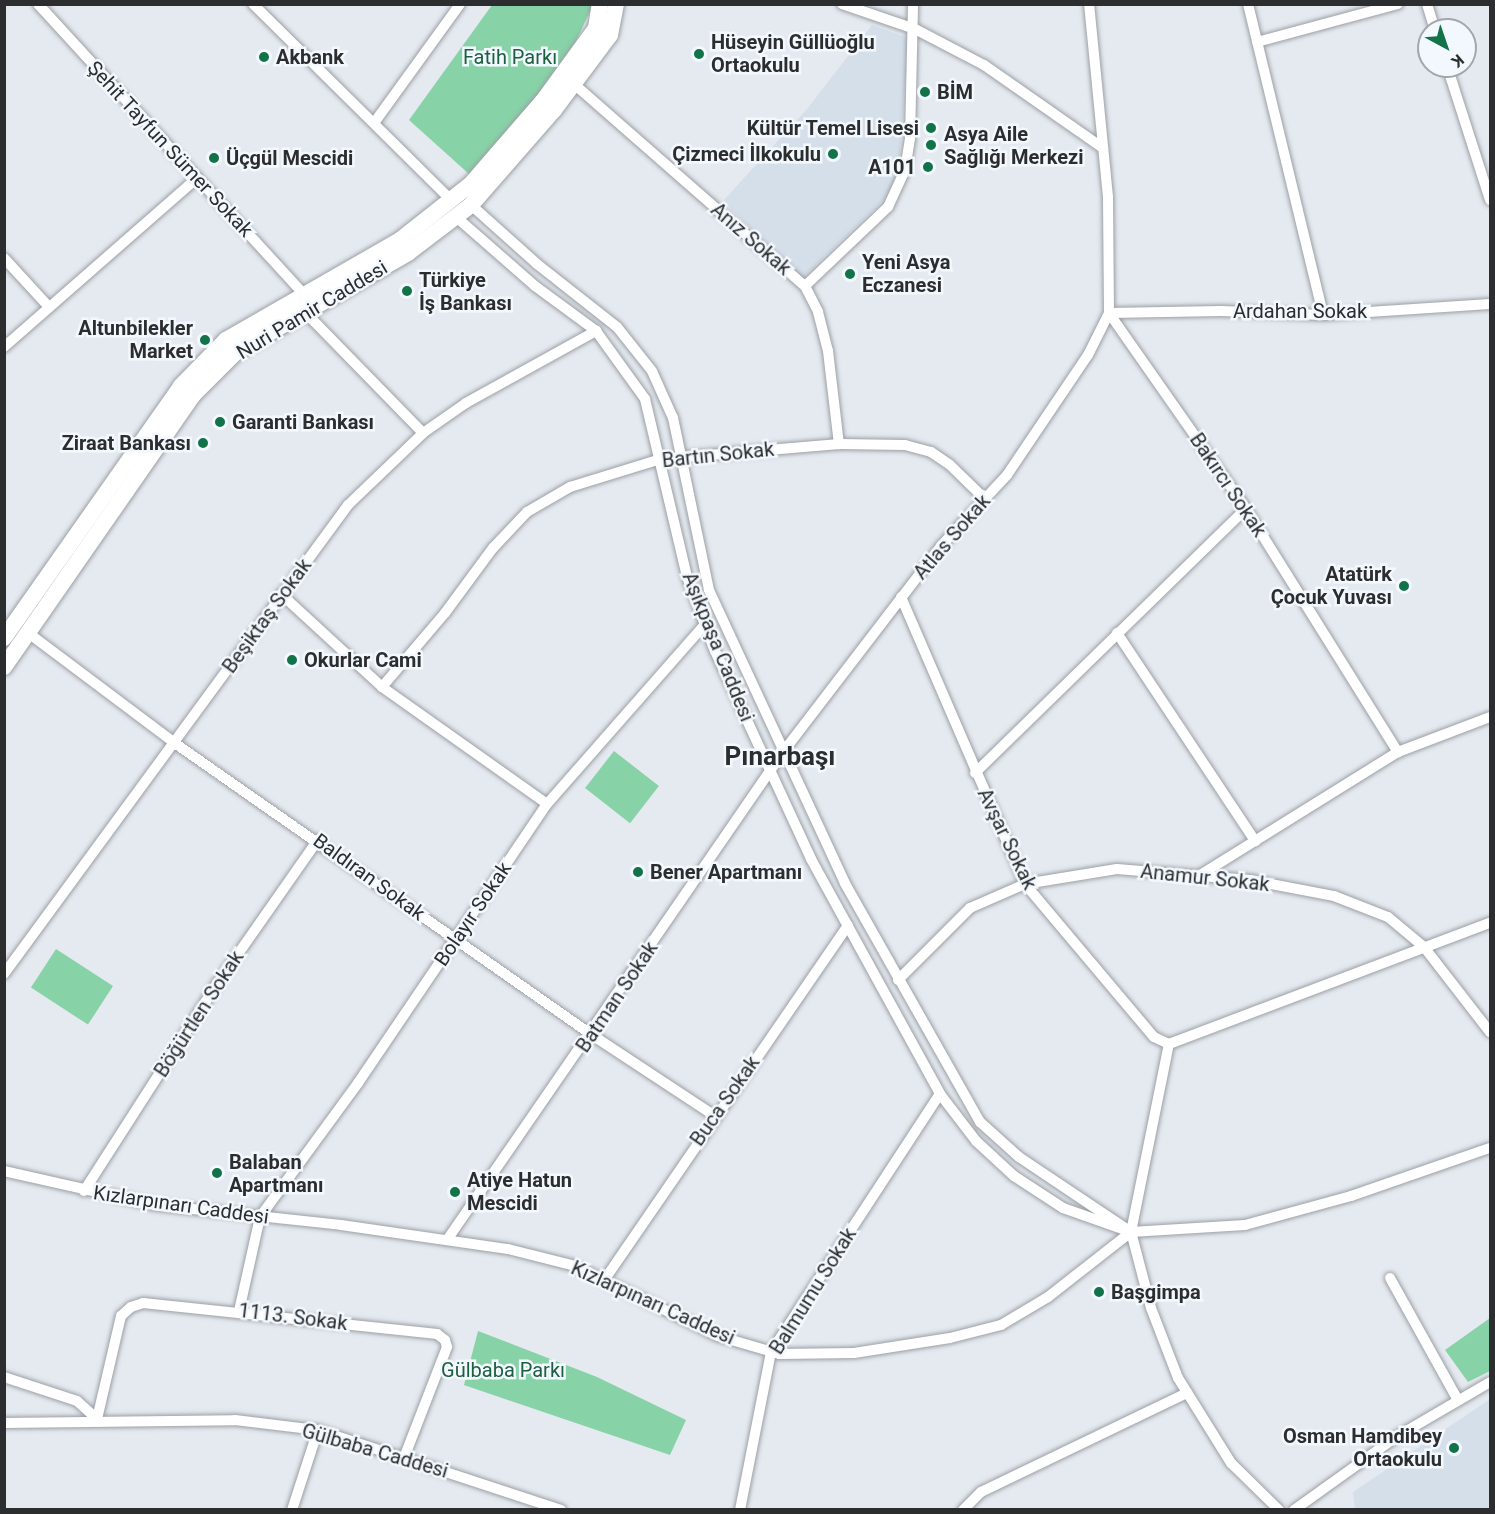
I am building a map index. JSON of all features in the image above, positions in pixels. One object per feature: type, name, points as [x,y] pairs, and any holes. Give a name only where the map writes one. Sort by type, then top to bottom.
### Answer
[{"type":"main road","name":"Nuri Pamir Caddesi","points":[[12,627],[192,396],[236,352],[408,253],[453,208],[543,101],[596,28],[600,4]]},
{"type":"main road","name":"Nuri Pamir Caddesi","points":[[4,667],[12,627],[181,386],[226,340],[303,293],[453,208],[471,205],[574,84],[610,34],[616,4]]},
{"type":"street","name":"Şehit Tayfun Sümer Sokak","points":[[38,4],[303,293]]},
{"type":"street","name":"Aşıkpaşa Caddesi","points":[[253,4],[374,123],[453,208],[535,286],[596,331],[645,399],[687,577],[705,624],[770,770],[848,926],[940,1094],[976,1141],[1014,1176],[1063,1208],[1131,1232]]},
{"type":"street","points":[[842,4],[915,29],[984,65],[1103,148]]},
{"type":"street","points":[[805,286],[888,207],[905,171],[910,138],[915,29],[913,4]]},
{"type":"street","points":[[1089,4],[1108,196],[1109,313]]},
{"type":"street","points":[[1248,4],[1323,315]]},
{"type":"street","points":[[1257,42],[1398,4]]},
{"type":"street","points":[[374,123],[458,6]]},
{"type":"street","points":[[1451,78],[1491,200]]},
{"type":"street","name":"Anız Sokak","points":[[574,84],[805,286],[818,312],[828,351],[839,444]]},
{"type":"street","points":[[4,347],[197,178]]},
{"type":"street","name":"Aşıkpaşa Caddesi","points":[[471,205],[537,264],[617,327],[652,371],[672,418],[709,590],[845,883],[980,1122],[1019,1157],[1131,1232]]},
{"type":"street","points":[[4,258],[49,307]]},
{"type":"street","name":"Ardahan Sokak","points":[[1109,313],[1221,311],[1323,315],[1491,304]]},
{"type":"street","points":[[304,311],[423,433]]},
{"type":"street","name":"Atlas Sokak","points":[[783,752],[901,597],[985,499],[1048,417],[1088,355],[1109,313]]},
{"type":"street","name":"Bakırcı Sokak","points":[[1109,313],[1246,509],[1398,752]]},
{"type":"street","name":"Beşiktaş Sokak","points":[[4,974],[176,744],[281,594],[348,505],[423,433],[466,403],[596,331]]},
{"type":"street","name":"Bartın Sokak","points":[[382,687],[445,613],[493,548],[527,512],[570,487],[661,459],[839,444],[905,445],[932,452],[949,464],[985,499]]},
{"type":"street","points":[[975,773],[1246,509]]},
{"type":"street","points":[[281,594],[382,687],[547,804]]},
{"type":"street","name":"Avşar Sokak","points":[[901,597],[1025,885],[1154,1037],[1169,1044]]},
{"type":"street","name":"Bolayır Sokak","points":[[260,1217],[456,940],[547,804],[705,624]]},
{"type":"street","name":"Baldıran Sokak","points":[[12,627],[176,744],[318,840],[592,1035],[715,1116]]},
{"type":"street","points":[[1117,633],[1255,841]]},
{"type":"street","points":[[1196,877],[1398,752],[1491,717]]},
{"type":"street","name":"Batman Sokak","points":[[447,1240],[592,1035],[783,752]]},
{"type":"street","name":"Böğürtlen Sokak","points":[[84,1191],[217,984],[318,840]]},
{"type":"street","name":"Anamur Sokak","points":[[898,980],[970,908],[1025,885],[1117,869],[1250,880],[1334,896],[1388,917],[1424,947],[1491,1032]]},
{"type":"street","points":[[1279,1509],[1231,1463],[1187,1393],[1151,1308],[1131,1232],[1169,1044],[1491,923]]},
{"type":"street","name":"Buca Sokak","points":[[605,1279],[715,1116],[848,926]]},
{"type":"street","name":"Balmumu Sokak","points":[[740,1509],[771,1352],[940,1094]]},
{"type":"street","points":[[1131,1232],[1245,1226],[1351,1196],[1491,1148]]},
{"type":"street","name":"Kızlarpınarı Caddesi","points":[[4,1171],[84,1191],[155,1205],[447,1240],[508,1250],[575,1266],[718,1336],[771,1352],[854,1353],[950,1338],[1001,1325],[1048,1297],[1131,1232]]},
{"type":"street","points":[[239,1311],[260,1217]]},
{"type":"street","points":[[1390,1278],[1458,1400]]},
{"type":"street","name":"1113. Sokak","points":[[97,1419],[121,1316],[131,1307],[143,1303],[239,1311],[437,1334],[445,1340],[447,1347],[404,1458]]},
{"type":"street","points":[[4,1377],[76,1401],[97,1419]]},
{"type":"street","points":[[1294,1509],[1396,1437],[1491,1382]]},
{"type":"street","points":[[963,1509],[981,1492],[1187,1393]]},
{"type":"street","name":"Gülbaba Caddesi","points":[[4,1424],[97,1419],[235,1420],[318,1431],[561,1509]]},
{"type":"street","points":[[292,1509],[318,1431]]},
{"type":"shaded area","name":"Çizmeci İlkokulu","points":[[872,25],[908,38],[899,166],[888,196],[802,278],[723,201],[807,109]]},
{"type":"shaded area","name":"Osman Hamdibey Ortaokulu","points":[[1490,1399],[1490,1509],[1355,1509],[1353,1492]]},
{"type":"green space","name":"Fatih Parkı","points":[[492,5],[593,5],[576,41],[539,94],[469,174],[409,120]]},
{"type":"green space","points":[[614,751],[659,786],[630,823],[585,788]]},
{"type":"green space","points":[[56,949],[113,986],[88,1025],[31,988]]},
{"type":"green space","points":[[1490,1318],[1490,1371],[1468,1382],[1445,1350]]},
{"type":"green space","name":"Gülbaba Parkı","points":[[478,1331],[597,1377],[686,1420],[670,1455],[464,1385]]},
{"type":"place","name":"Hüseyin Güllüoğlu Ortaokulu","points":[[699,54]]},
{"type":"place","name":"Akbank","points":[[264,57]]},
{"type":"place","name":"BİM","points":[[925,92]]},
{"type":"place","name":"Kültür Temel Lisesi","points":[[931,128]]},
{"type":"place","name":"Asya Aile Sağlığı Merkezi","points":[[931,145]]},
{"type":"place","name":"Çizmeci İlkokulu","points":[[833,154]]},
{"type":"place","name":"Üçgül Mescidi","points":[[214,158]]},
{"type":"place","name":"A101","points":[[928,167]]},
{"type":"place","name":"Yeni Asya Eczanesi","points":[[850,274]]},
{"type":"place","name":"Türkiye İş Bankası","points":[[407,291]]},
{"type":"place","name":"Altunbilekler Market","points":[[205,340]]},
{"type":"place","name":"Garanti Bankası","points":[[220,422]]},
{"type":"place","name":"Ziraat Bankası","points":[[203,443]]},
{"type":"place","name":"Atatürk Çocuk Yuvası","points":[[1404,586]]},
{"type":"place","name":"Okurlar Cami","points":[[292,660]]},
{"type":"place","name":"Bener Apartmanı","points":[[638,872]]},
{"type":"place","name":"Balaban Apartmanı","points":[[217,1173]]},
{"type":"place","name":"Atiye Hatun Mescidi","points":[[455,1192]]},
{"type":"place","name":"Başgimpa","points":[[1099,1292]]},
{"type":"place","name":"Osman Hamdibey Ortaokulu","points":[[1454,1448]]},
{"type":"district","name":"Pınarbaşı","points":[[780,757]]}]
